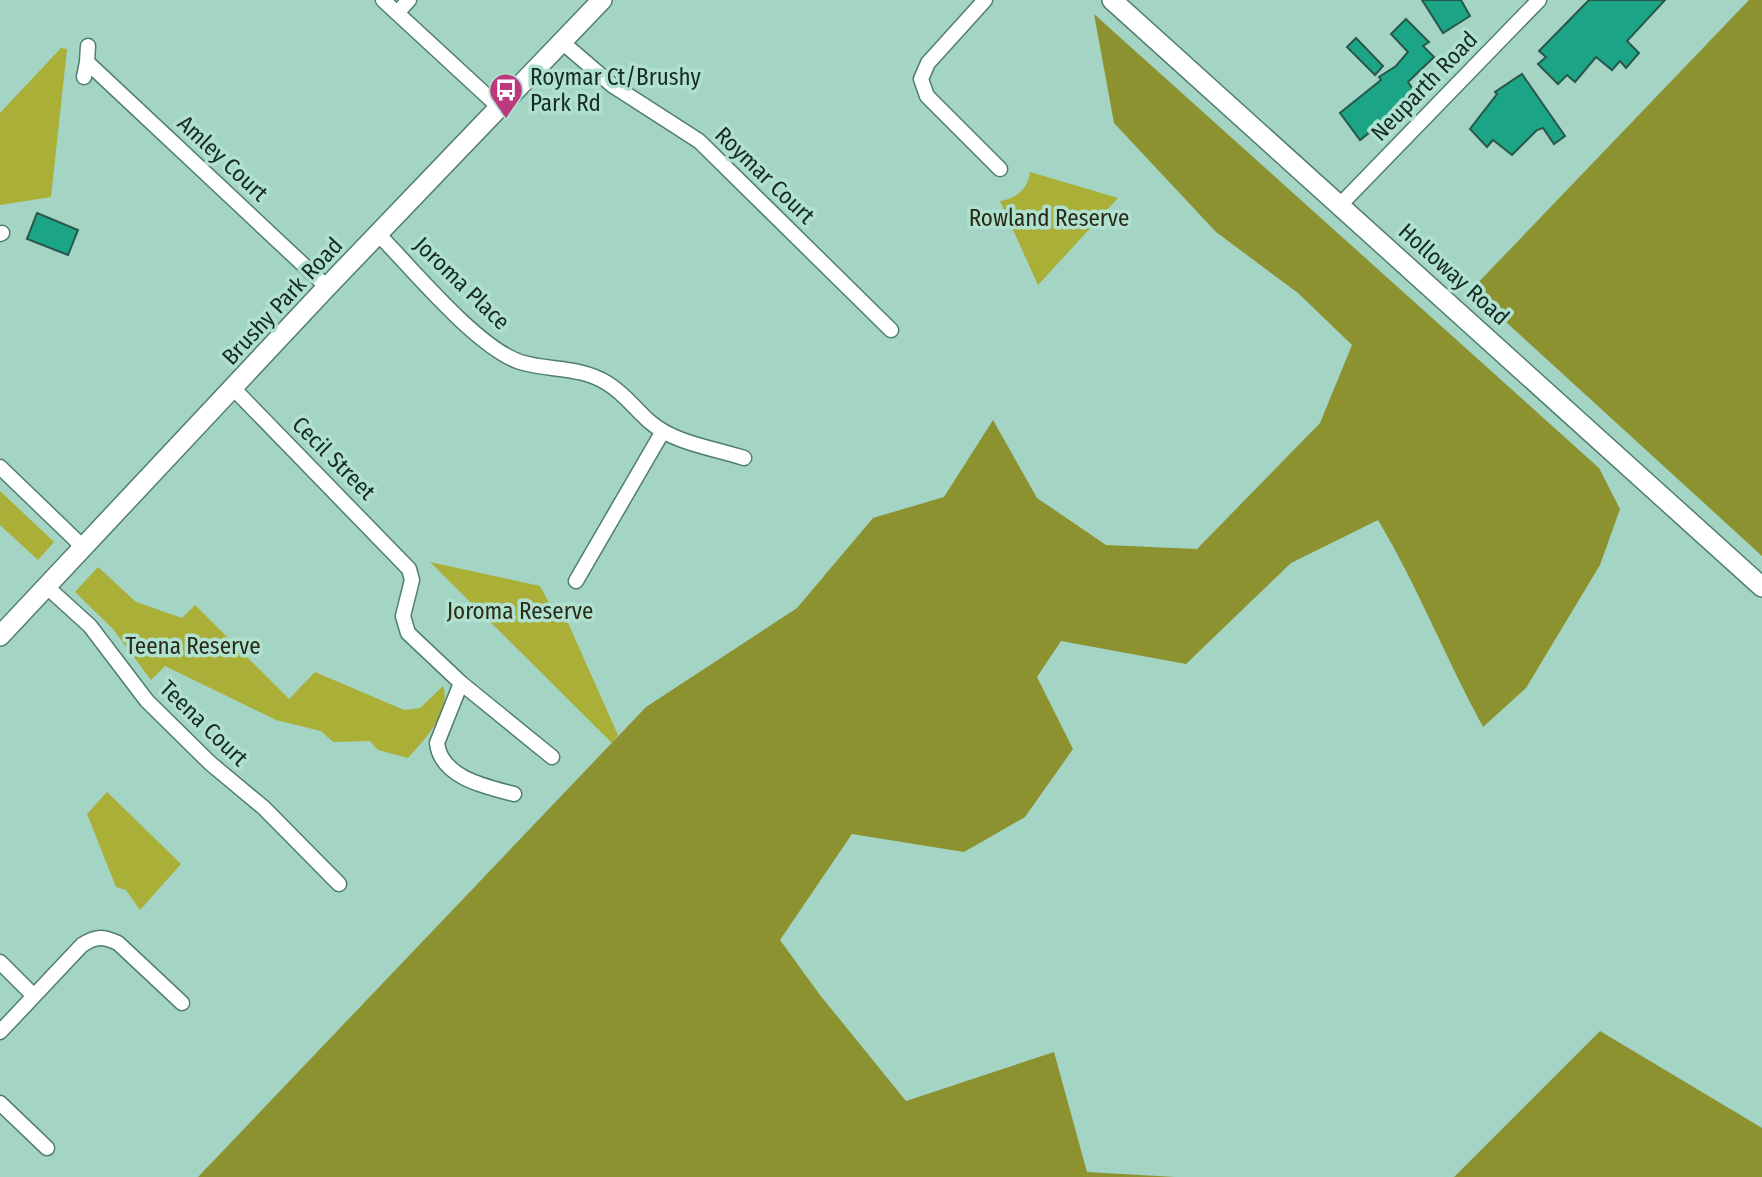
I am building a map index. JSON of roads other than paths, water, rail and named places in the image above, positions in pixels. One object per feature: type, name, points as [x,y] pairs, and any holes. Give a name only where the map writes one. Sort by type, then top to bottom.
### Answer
[{"type":"main road","name":"Brushy Park Road","points":[[0,636],[327,287],[602,0]]},
{"type":"main road","name":"Holloway Road","points":[[1112,0],[1762,587]]},
{"type":"street","points":[[383,0],[500,108]]},
{"type":"street","points":[[397,13],[409,0]]},
{"type":"street","points":[[985,0],[928,63],[921,79],[927,96],[1000,169]]},
{"type":"street","name":"Neuparth Road","points":[[1341,204],[1539,0]]},
{"type":"street","name":"Roymar Court","points":[[562,42],[612,85],[699,141],[891,330]]},
{"type":"street","name":"Amley Court","points":[[88,46],[86,69],[327,287]]},
{"type":"street","name":"Joroma Place","points":[[378,234],[492,346],[519,361],[579,370],[606,382],[629,398],[650,422],[663,431],[744,458]]},
{"type":"street","name":"Cecil Street","points":[[234,389],[402,559],[412,580],[404,625],[461,683]]},
{"type":"street","points":[[576,581],[663,431]]},
{"type":"street","points":[[0,467],[84,548]]},
{"type":"street","name":"Teena Court","points":[[47,587],[90,626],[147,701],[210,763],[264,808],[339,884]]},
{"type":"street","points":[[514,794],[467,782],[438,751],[437,743],[461,683],[552,757]]},
{"type":"street","points":[[0,1032],[82,945],[94,937],[106,937],[118,943],[182,1003]]},
{"type":"street","points":[[0,962],[34,996]]},
{"type":"street","points":[[0,1103],[47,1148]]},
{"type":"place","name":"Roymar Ct/Brushy Park Rd","points":[[506,120]]},
{"type":"park label","name":"Rowland Reserve","points":[[1049,218]]},
{"type":"park label","name":"Joroma Reserve","points":[[520,611]]},
{"type":"park label","name":"Teena Reserve","points":[[193,646]]}]
